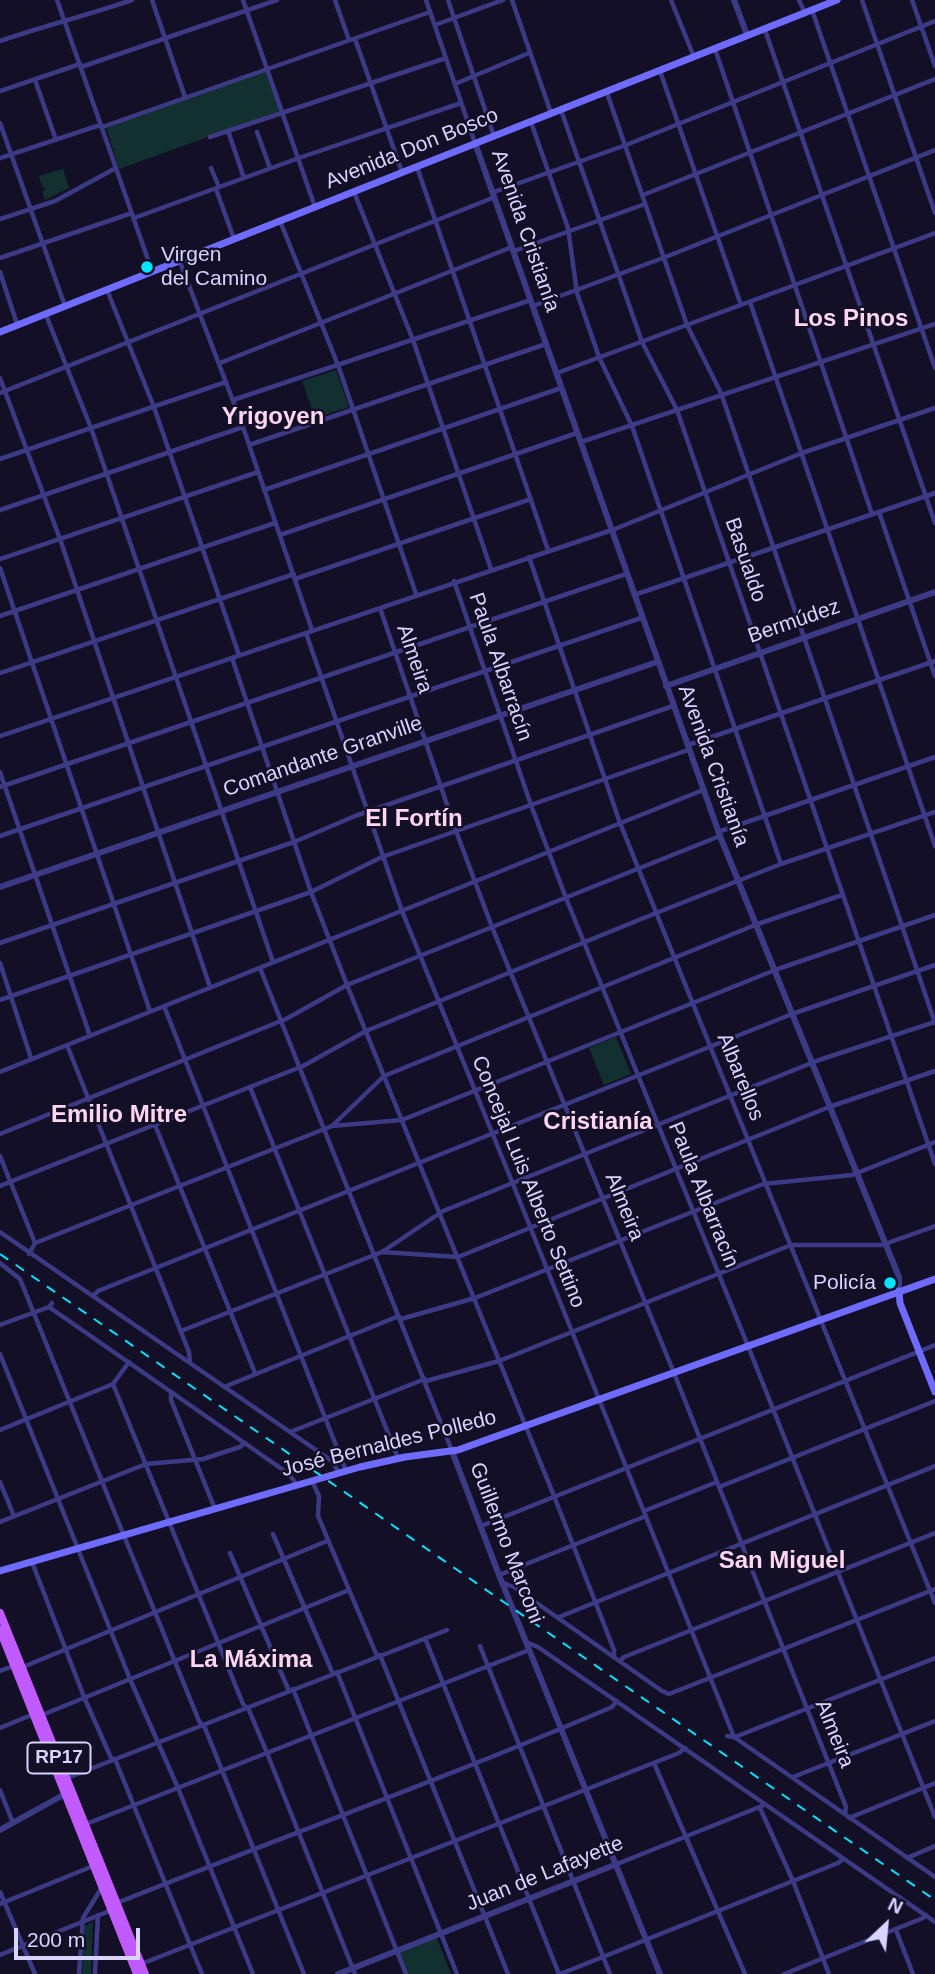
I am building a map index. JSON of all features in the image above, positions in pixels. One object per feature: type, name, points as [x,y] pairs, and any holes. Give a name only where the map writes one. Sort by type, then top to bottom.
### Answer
[{"type":"main road","name":"Avenida Don Bosco","points":[[0,332],[837,0]]},
{"type":"main road","name":"José Bernaldes Polledo","points":[[0,1571],[342,1472],[398,1458],[452,1451],[526,1427],[935,1279]]},
{"type":"main road","name":"Avenida Cristianía","points":[[899,1291],[900,1303],[935,1392]]},
{"type":"main road","name":"RP17","points":[[0,1613],[18,1667]]},
{"type":"main road","name":"RP17","points":[[0,1630],[86,1824],[137,1974]]},
{"type":"main road","name":"RP17","points":[[38,1715],[65,1794],[102,1886],[145,1974]]},
{"type":"street","points":[[57,0],[152,271]]},
{"type":"street","points":[[0,41],[132,0]]},
{"type":"street","points":[[152,0],[185,97]]},
{"type":"street","points":[[243,0],[315,207]]},
{"type":"street","points":[[0,91],[277,0]]},
{"type":"street","points":[[335,0],[370,83],[402,172]]},
{"type":"street","points":[[426,0],[475,144]]},
{"type":"street","points":[[448,0],[494,136]]},
{"type":"street","points":[[435,25],[503,0]]},
{"type":"street","points":[[512,0],[551,113]]},
{"type":"street","points":[[671,0],[694,57]]},
{"type":"street","points":[[734,0],[747,36]]},
{"type":"street","points":[[799,0],[808,11],[830,63],[935,368]]},
{"type":"street","points":[[862,0],[935,213]]},
{"type":"street","points":[[912,0],[935,66]]},
{"type":"street","points":[[0,158],[101,126],[430,12]]},
{"type":"street","points":[[3,392],[549,172],[626,145],[935,21]]},
{"type":"street","points":[[765,29],[935,523]]},
{"type":"street","points":[[715,49],[872,514]]},
{"type":"street","points":[[455,84],[530,53]]},
{"type":"street","points":[[210,137],[446,58]]},
{"type":"street","points":[[660,71],[741,305]]},
{"type":"street","points":[[643,195],[935,79]]},
{"type":"street","points":[[35,80],[56,140]]},
{"type":"street","points":[[181,1331],[382,1252],[440,1213],[812,1063],[935,1023],[749,475],[721,396],[687,325],[607,93]]},
{"type":"street","points":[[0,258],[217,188],[461,103]]},
{"type":"street","name":"Basualdo","points":[[561,110],[642,342],[677,411],[935,1164]]},
{"type":"street","points":[[531,121],[570,233],[576,290],[599,357],[632,426],[781,864]]},
{"type":"street","points":[[0,123],[65,306]]},
{"type":"street","points":[[228,131],[244,178]]},
{"type":"street","points":[[257,132],[270,168]]},
{"type":"street","name":"Avenida Cristianía","points":[[475,144],[495,194],[687,748],[755,925],[886,1244],[899,1278],[899,1291]]},
{"type":"street","points":[[233,400],[469,321],[576,290],[935,150]]},
{"type":"street","points":[[417,166],[548,550]]},
{"type":"street","points":[[0,219],[55,201],[116,168]]},
{"type":"street","points":[[211,168],[234,239]]},
{"type":"street","points":[[354,191],[413,340],[491,569]]},
{"type":"street","points":[[220,363],[452,271],[570,233],[645,204]]},
{"type":"street","name":"Almeira","points":[[280,220],[338,365],[416,594]]},
{"type":"street","points":[[557,373],[935,233]]},
{"type":"street","points":[[180,261],[243,427],[312,631]]},
{"type":"street","points":[[0,272],[18,326]]},
{"type":"street","points":[[106,289],[154,407],[239,656]]},
{"type":"street","points":[[750,302],[935,846]]},
{"type":"street","points":[[46,315],[91,428],[273,962]]},
{"type":"street","points":[[581,442],[935,324]]},
{"type":"street","points":[[249,445],[546,344]]},
{"type":"street","points":[[0,378],[3,392],[29,450],[95,640],[210,987]]},
{"type":"street","points":[[0,459],[226,382]]},
{"type":"street","points":[[264,490],[561,388]]},
{"type":"street","points":[[0,736],[610,529],[802,453],[935,408]]},
{"type":"street","points":[[0,510],[243,427]]},
{"type":"street","points":[[280,535],[578,432]]},
{"type":"street","points":[[0,559],[258,472]]},
{"type":"street","points":[[633,595],[935,493]]},
{"type":"street","points":[[0,673],[220,598],[399,544],[531,499]]},
{"type":"street","points":[[879,512],[933,662],[935,676]]},
{"type":"street","points":[[0,617],[275,523]]},
{"type":"street","name":"Albarellos","points":[[529,557],[620,823],[910,1543],[933,1590],[935,1603]]},
{"type":"street","points":[[0,568],[150,1012]]},
{"type":"street","points":[[2,786],[625,574]]},
{"type":"street","name":"Paula Albarracín","points":[[454,581],[530,805],[583,942],[748,1346],[935,1817]]},
{"type":"street","name":"Bermúdez","points":[[666,686],[935,592]]},
{"type":"street","name":"Almeira","points":[[380,608],[456,831],[492,927],[700,1438],[829,1763],[847,1816]]},
{"type":"street","points":[[0,836],[641,618]]},
{"type":"street","name":"Concejal Luis Alberto Settino","points":[[306,633],[402,911],[734,1737]]},
{"type":"street","points":[[232,658],[276,791],[347,985],[554,1496],[596,1602],[614,1656]]},
{"type":"street","name":"Comandante Granville","points":[[0,887],[657,662]]},
{"type":"street","points":[[0,1000],[312,892],[382,857],[605,780],[780,713],[933,662]]},
{"type":"street","points":[[0,943],[294,842],[367,812],[673,706]]},
{"type":"street","points":[[0,1134],[281,1021],[347,985],[765,815],[935,757]]},
{"type":"street","points":[[0,772],[2,786],[90,1036]]},
{"type":"street","points":[[0,1072],[703,790]]},
{"type":"street","points":[[0,1186],[299,1067],[366,1031],[656,912],[781,864],[935,812]]},
{"type":"street","points":[[332,1126],[384,1076],[755,925],[842,895]]},
{"type":"street","points":[[29,1254],[35,1243],[332,1126],[402,1121],[775,970],[935,915]]},
{"type":"street","points":[[0,963],[32,1059]]},
{"type":"street","points":[[93,1296],[99,1291],[205,1248],[792,1014],[935,965]]},
{"type":"street","name":"Guillermo Marconi","points":[[260,968],[425,1380],[502,1583],[660,1974]]},
{"type":"street","points":[[164,1006],[301,1355],[342,1472]]},
{"type":"street","points":[[67,1045],[181,1331],[190,1363]]},
{"type":"street","points":[[382,1252],[458,1257],[829,1107],[935,1071]]},
{"type":"street","points":[[250,1087],[398,1458]]},
{"type":"street","points":[[155,1125],[255,1373]]},
{"type":"street","points":[[224,1387],[351,1335],[400,1318],[475,1298],[766,1183],[857,1173],[935,1142]]},
{"type":"street","points":[[0,1156],[35,1243]]},
{"type":"street","points":[[289,1432],[425,1380],[499,1361],[791,1245],[886,1244],[935,1226]]},
{"type":"street","points":[[0,1232],[332,1461],[342,1472]]},
{"type":"street","points":[[0,1263],[20,1279],[34,1311],[154,1613],[222,1771],[304,1974]]},
{"type":"street","points":[[0,1325],[50,1305],[289,1474],[297,1485]]},
{"type":"street","points":[[480,1526],[935,1345]]},
{"type":"street","points":[[0,1354],[130,1679],[178,1788],[253,1974]]},
{"type":"street","points":[[0,1430],[113,1384],[129,1362]]},
{"type":"street","points":[[113,1384],[217,1643],[267,1753],[354,1971]]},
{"type":"street","points":[[171,1391],[171,1400],[215,1508]]},
{"type":"street","points":[[499,1575],[645,1513],[935,1401]]},
{"type":"street","points":[[0,1522],[146,1464],[195,1460],[240,1447],[245,1443]]},
{"type":"street","points":[[558,1617],[935,1466]]},
{"type":"street","points":[[312,1480],[319,1496],[318,1516],[327,1541],[400,1701],[509,1974]]},
{"type":"street","points":[[0,1482],[14,1516]]},
{"type":"street","points":[[620,1661],[624,1657],[935,1533]]},
{"type":"street","points":[[273,1534],[355,1718],[457,1974]]},
{"type":"street","points":[[0,1671],[66,1649],[327,1541]]},
{"type":"street","points":[[230,1553],[311,1735],[406,1974]]},
{"type":"street","points":[[32,1561],[85,1697],[135,1805],[202,1974]]},
{"type":"street","points":[[502,1583],[514,1587],[666,1693],[933,1590]]},
{"type":"street","points":[[0,1728],[85,1697],[349,1590]]},
{"type":"street","points":[[66,1778],[447,1630]]},
{"type":"street","points":[[425,1638],[559,1974],[844,1859]]},
{"type":"street","points":[[480,1646],[610,1974]]},
{"type":"street","points":[[86,1824],[488,1667],[528,1646],[538,1647],[685,1748],[762,1806],[935,1922]]},
{"type":"street","points":[[734,1737],[935,1658]]},
{"type":"street","points":[[0,1955],[210,1866],[562,1729],[612,1707],[617,1701]]},
{"type":"street","points":[[792,1778],[935,1721]]},
{"type":"street","points":[[727,1736],[734,1737],[935,1877]]},
{"type":"street","points":[[141,1964],[654,1763],[685,1748]]},
{"type":"street","points":[[654,1763],[745,1974]]},
{"type":"street","points":[[847,1816],[935,1783]]},
{"type":"street","points":[[0,1790],[13,1822]]},
{"type":"street","points":[[0,1830],[65,1794]]},
{"type":"street","points":[[762,1806],[829,1974]]},
{"type":"street","name":"Juan de Lafayette","points":[[338,1974],[354,1971],[397,1951],[762,1806]]},
{"type":"street","points":[[907,1858],[935,1846]]},
{"type":"street","points":[[2,1903],[94,1866]]},
{"type":"street","points":[[79,1974],[82,1922],[86,1910],[102,1886]]},
{"type":"street","points":[[0,1892],[2,1903],[35,1974]]},
{"type":"street","points":[[95,1974],[98,1915]]},
{"type":"street","points":[[784,1974],[896,1930],[926,1915]]},
{"type":"street","points":[[896,1930],[913,1974]]},
{"type":"green space","points":[[265,71],[279,109],[277,112],[119,169],[106,127]]},
{"type":"green space","points":[[63,169],[69,188],[45,200],[42,192],[46,189],[39,176]]},
{"type":"green space","points":[[336,370],[349,407],[315,418],[302,381]]},
{"type":"green space","points":[[616,1037],[631,1074],[604,1085],[589,1048]]},
{"type":"green space","points":[[93,1922],[91,1974],[82,1974],[85,1926]]},
{"type":"green space","points":[[437,1938],[451,1974],[408,1974],[399,1952]]},
{"type":"railway","points":[[0,1254],[935,1900]]},
{"type":"place","name":"Virgen del Camino","points":[[147,267]]},
{"type":"place","name":"Policía","points":[[890,1283]]},
{"type":"district","name":"Los Pinos","points":[[851,319]]},
{"type":"district","name":"Yrigoyen","points":[[273,417]]},
{"type":"district","name":"El Fortín","points":[[414,819]]},
{"type":"district","name":"Emilio Mitre","points":[[119,1115]]},
{"type":"district","name":"Cristianía","points":[[598,1122]]},
{"type":"district","name":"San Miguel","points":[[782,1561]]},
{"type":"district","name":"La Máxima","points":[[251,1660]]}]
